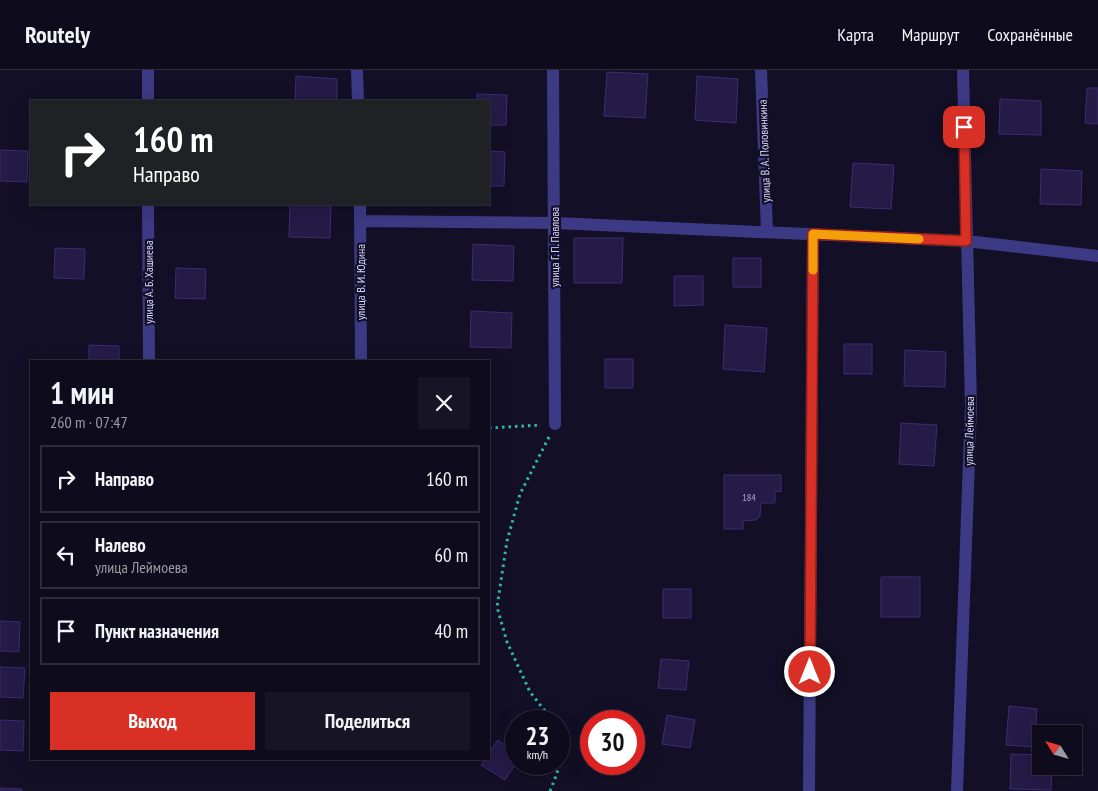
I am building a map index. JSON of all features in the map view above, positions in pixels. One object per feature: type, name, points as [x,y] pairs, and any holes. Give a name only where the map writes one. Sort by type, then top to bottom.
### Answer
[{"type":"street","points":[[148,70],[148,100]]},
{"type":"street","points":[[357,70],[358,100]]},
{"type":"street","name":"улица Г. П. Павлова","points":[[553,70],[555,424]]},
{"type":"street","name":"улица В. А. Половинкина","points":[[761,70],[767,232]]},
{"type":"street","name":"улица Леймоева","points":[[958,791],[971,405],[963,70]]},
{"type":"street","name":"улица А. Б. Хашиева","points":[[148,205],[149,360]]},
{"type":"street","name":"улица В. И. Юдина","points":[[360,205],[361,360]]},
{"type":"street","points":[[360,221],[554,223],[966,241],[1098,256]]},
{"type":"street","points":[[809,791],[813,234]]},
{"type":"path","points":[[490,428],[555,424]]},
{"type":"path","points":[[544,710],[530,692],[507,642],[497,607],[507,541],[520,494],[555,424]]},
{"type":"path","points":[[550,791],[556,775]]},
{"type":"building","points":[[607,72],[648,74],[645,118],[604,116]]},
{"type":"building","points":[[296,76],[337,79],[337,100],[295,100]]},
{"type":"building","points":[[697,76],[738,79],[736,123],[695,120]]},
{"type":"building","points":[[1087,88],[1098,88],[1098,124],[1085,123]]},
{"type":"building","points":[[477,94],[507,95],[506,125],[490,125],[490,100],[477,100]]},
{"type":"building","points":[[1000,99],[1041,101],[1041,135],[999,134]]},
{"type":"building","points":[[0,150],[28,151],[27,182],[0,181]]},
{"type":"building","points":[[490,151],[505,152],[504,186],[490,186]]},
{"type":"building","points":[[853,163],[894,165],[891,209],[850,207]]},
{"type":"building","points":[[1041,169],[1082,171],[1081,205],[1040,204]]},
{"type":"building","points":[[290,205],[331,205],[330,238],[289,237]]},
{"type":"building","points":[[574,238],[623,238],[622,283],[574,283]]},
{"type":"building","points":[[473,244],[514,246],[513,281],[472,280]]},
{"type":"building","points":[[55,248],[85,249],[84,279],[54,278]]},
{"type":"building","points":[[733,258],[761,258],[761,287],[733,287]]},
{"type":"building","points":[[176,268],[206,269],[205,299],[175,298]]},
{"type":"building","points":[[674,276],[703,276],[703,305],[674,306]]},
{"type":"building","points":[[471,311],[512,313],[511,348],[470,347]]},
{"type":"building","points":[[725,325],[767,328],[764,372],[723,369]]},
{"type":"building","points":[[844,344],[872,344],[872,374],[844,374]]},
{"type":"building","points":[[89,345],[119,346],[119,360],[89,360]]},
{"type":"building","points":[[905,350],[946,352],[945,387],[904,386]]},
{"type":"building","points":[[605,359],[633,359],[633,388],[605,388]]},
{"type":"building","points":[[901,423],[937,425],[934,466],[899,464]]},
{"type":"building","points":[[724,475],[781,475],[781,492],[775,491],[775,503],[761,503],[760,516],[756,520],[743,521],[743,529],[724,529]]},
{"type":"building","points":[[881,577],[920,577],[920,617],[881,617]]},
{"type":"building","points":[[663,589],[691,589],[691,618],[663,618]]},
{"type":"building","points":[[0,621],[20,622],[19,652],[0,651]]},
{"type":"building","points":[[661,659],[689,661],[686,690],[658,688]]},
{"type":"building","points":[[0,667],[25,668],[23,698],[0,697]]},
{"type":"building","points":[[1009,706],[1037,709],[1036,725],[1032,725],[1032,747],[1006,745]]},
{"type":"building","points":[[667,715],[695,720],[690,748],[662,744]]},
{"type":"building","points":[[0,720],[24,721],[23,751],[0,750]]},
{"type":"building","points":[[498,740],[505,745],[505,775],[508,775],[505,780],[481,765],[484,760],[490,760],[490,752]]},
{"type":"building","points":[[1011,754],[1032,755],[1032,775],[1052,775],[1051,790],[1010,789]]},
{"type":"building","points":[[0,788],[22,789],[22,791],[0,791]]},
{"type":"slow traffic","points":[[813,270],[813,234],[919,239]]},
{"type":"route","points":[[810,672],[813,234],[966,241],[964,127]]}]
